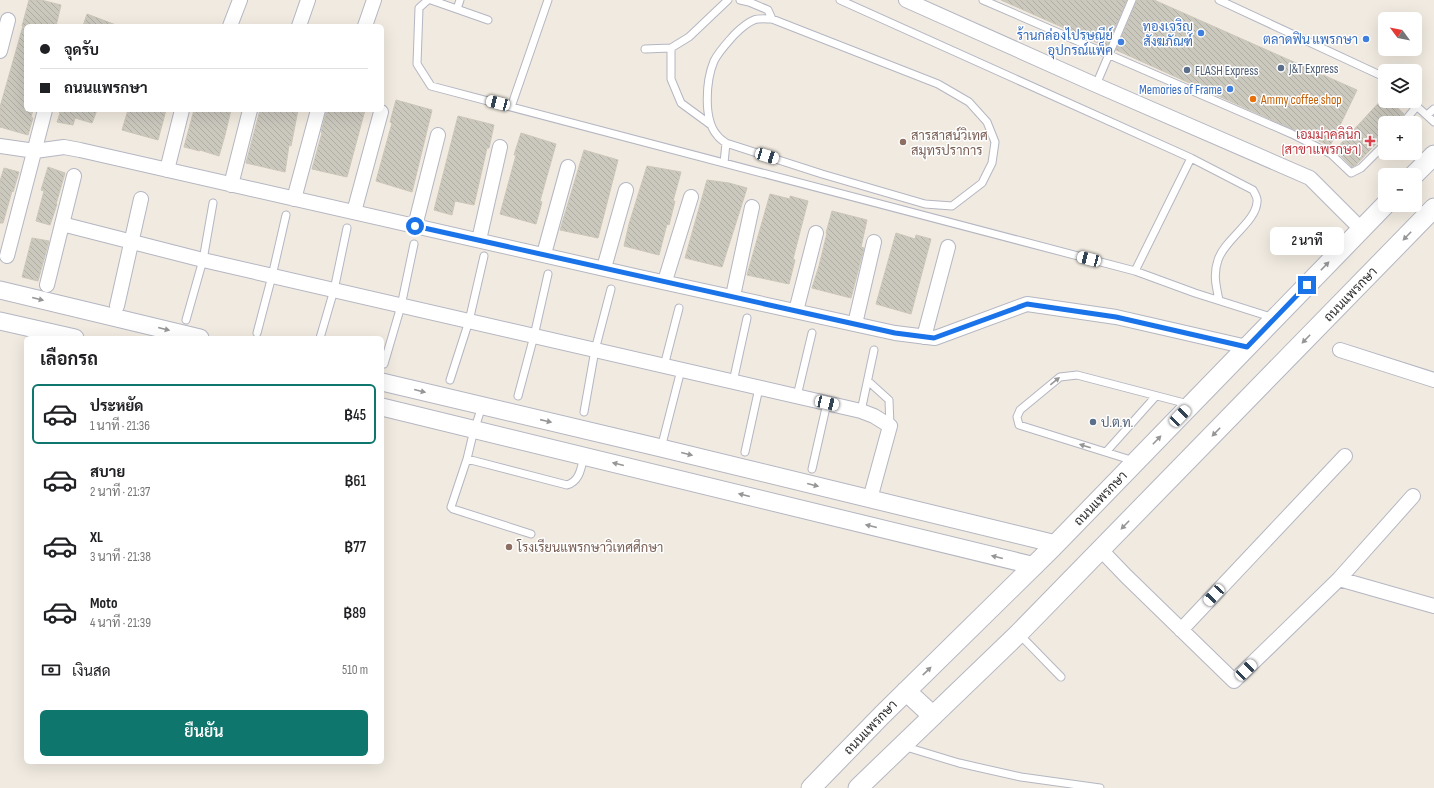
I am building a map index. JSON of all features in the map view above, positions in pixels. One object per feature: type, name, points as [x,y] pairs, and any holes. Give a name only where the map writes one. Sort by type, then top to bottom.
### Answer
[{"type":"main road","points":[[1421,168],[1434,155]]},
{"type":"main road","name":"ถนนแพรกษา","points":[[863,786],[901,746],[1019,634],[1434,208]]},
{"type":"main road","name":"ถนนแพรกษา","points":[[811,788],[906,691],[1035,566],[1378,212]]},
{"type":"main road","points":[[906,691],[934,716]]},
{"type":"street","points":[[231,24],[240,0]]},
{"type":"street","points":[[300,24],[308,0]]},
{"type":"street","points":[[366,24],[374,0]]},
{"type":"street","points":[[906,0],[1310,178],[1361,229]]},
{"type":"street","points":[[0,51],[8,20]]},
{"type":"street","points":[[7,256],[45,112]]},
{"type":"street","points":[[167,170],[182,112]]},
{"type":"street","points":[[232,185],[250,112]]},
{"type":"street","points":[[294,198],[317,112]]},
{"type":"street","points":[[354,212],[381,112]]},
{"type":"street","points":[[415,226],[438,135]]},
{"type":"street","points":[[0,146],[35,151],[64,147],[895,333],[934,338],[1027,304],[1116,317],[1247,347]]},
{"type":"street","points":[[480,240],[500,147]]},
{"type":"street","points":[[544,254],[568,167]]},
{"type":"street","points":[[47,285],[74,176]]},
{"type":"street","points":[[604,268],[626,190]]},
{"type":"street","points":[[664,281],[691,197]]},
{"type":"street","points":[[117,306],[141,199]]},
{"type":"street","points":[[732,296],[752,207]]},
{"type":"street","points":[[62,224],[203,260],[861,411],[874,416],[890,426],[870,499]]},
{"type":"street","points":[[796,310],[816,233]]},
{"type":"street","points":[[855,324],[874,242]]},
{"type":"street","points":[[924,337],[948,247]]},
{"type":"street","points":[[0,290],[192,336]]},
{"type":"street","points":[[0,321],[66,336]]},
{"type":"street","points":[[1340,350],[1434,380]]},
{"type":"street","points":[[384,382],[1056,544]]},
{"type":"street","points":[[384,408],[583,458],[1035,566]]},
{"type":"street","points":[[1181,630],[1345,456]]},
{"type":"street","points":[[1101,550],[1234,681],[1339,579],[1413,496]]},
{"type":"street","points":[[1339,579],[1434,606]]},
{"type":"lane","points":[[428,0],[419,8],[417,64],[431,86],[1135,271],[1195,293],[1274,318]]},
{"type":"lane","points":[[432,0],[488,20]]},
{"type":"lane","points":[[457,9],[460,0]]},
{"type":"lane","points":[[511,107],[548,0]]},
{"type":"lane","points":[[645,49],[671,48],[689,37],[728,0]]},
{"type":"lane","points":[[740,0],[768,10],[772,19]]},
{"type":"lane","points":[[840,0],[1191,158],[1253,190],[1258,201],[1254,213],[1231,240],[1218,259],[1214,280],[1219,300]]},
{"type":"lane","points":[[983,0],[1292,134],[1331,154],[1351,173],[1361,168],[1378,151]]},
{"type":"lane","points":[[1096,85],[1132,0]]},
{"type":"lane","points":[[1219,0],[1378,74]]},
{"type":"lane","points":[[754,19],[772,19],[938,84],[969,102],[987,122],[995,142],[992,163],[982,183],[952,206],[924,204],[822,174],[726,143],[716,135],[712,125],[708,111],[707,93],[714,61],[723,46],[742,27],[754,19]]},
{"type":"lane","points":[[671,48],[671,79],[680,104],[712,125]]},
{"type":"lane","points":[[1409,116],[1415,108]]},
{"type":"lane","points":[[1419,108],[1434,122]]},
{"type":"lane","points":[[1427,115],[1434,109]]},
{"type":"lane","points":[[724,163],[726,143]]},
{"type":"lane","points":[[1135,271],[1191,158]]},
{"type":"lane","points":[[186,320],[203,260],[213,204]]},
{"type":"lane","points":[[257,333],[286,215]]},
{"type":"lane","points":[[321,336],[334,290],[347,228]]},
{"type":"lane","points":[[384,364],[401,306],[414,244]]},
{"type":"lane","points":[[450,380],[469,321],[484,256]]},
{"type":"lane","points":[[518,396],[534,336],[548,274]]},
{"type":"lane","points":[[584,412],[596,350],[611,289]]},
{"type":"lane","points":[[664,366],[679,308]]},
{"type":"lane","points":[[733,382],[747,318]]},
{"type":"lane","points":[[797,396],[812,333]]},
{"type":"lane","points":[[861,411],[874,350]]},
{"type":"lane","points":[[661,448],[681,370]]},
{"type":"lane","points":[[1136,461],[1019,425],[1017,417],[1020,410],[1060,377],[1077,374],[1191,405]]},
{"type":"lane","points":[[868,381],[889,400],[890,426]]},
{"type":"lane","points":[[745,452],[759,388]]},
{"type":"lane","points":[[1106,452],[1156,396]]},
{"type":"lane","points":[[812,469],[827,403]]},
{"type":"lane","points":[[482,405],[467,459],[451,507],[453,510],[531,534]]},
{"type":"lane","points":[[467,459],[567,485],[573,483],[577,478],[583,458]]},
{"type":"lane","points":[[1019,634],[1061,677]]},
{"type":"lane","points":[[901,746],[959,763],[1021,777],[1100,788]]},
{"type":"building","points":[[29,0],[41,0],[61,5],[56,24],[24,24],[24,112],[32,112],[31,117],[33,118],[28,135],[0,127],[0,107]]},
{"type":"building","points":[[1001,0],[1127,0],[1107,47]]},
{"type":"building","points":[[1137,0],[1154,0],[1357,90],[1330,146],[1116,50]]},
{"type":"building","points":[[87,14],[113,24],[84,24]]},
{"type":"building","points":[[396,100],[432,110],[412,192],[376,181],[392,123],[390,122]]},
{"type":"building","points":[[1378,104],[1378,108],[1398,108],[1404,114],[1402,116],[1378,116],[1378,141],[1356,165],[1352,167],[1335,150]]},
{"type":"building","points":[[59,112],[96,112],[92,123],[75,118],[73,125],[57,122]]},
{"type":"building","points":[[127,112],[165,112],[158,140],[122,130]]},
{"type":"building","points":[[193,112],[231,112],[219,156],[184,147]]},
{"type":"building","points":[[259,112],[298,112],[291,146],[289,145],[285,172],[246,163]]},
{"type":"building","points":[[326,112],[364,112],[347,177],[312,169],[322,133]]},
{"type":"building","points":[[458,116],[494,125],[489,148],[487,148],[474,205],[455,201],[452,215],[434,210]]},
{"type":"building","points":[[521,133],[556,144],[540,201],[542,202],[536,224],[500,214],[516,155],[514,155]]},
{"type":"building","points":[[584,150],[618,160],[598,238],[560,230]]},
{"type":"building","points":[[647,166],[681,172],[673,201],[675,201],[669,225],[667,224],[659,255],[624,246],[629,224]]},
{"type":"building","points":[[48,167],[65,173],[50,225],[36,221],[44,191],[41,190]]},
{"type":"building","points":[[4,168],[19,172],[3,223],[0,223],[0,181]]},
{"type":"building","points":[[707,180],[729,183],[747,188],[722,267],[685,258]]},
{"type":"building","points":[[770,194],[790,199],[790,196],[808,201],[793,259],[795,260],[789,284],[747,275]]},
{"type":"building","points":[[832,211],[867,220],[861,247],[864,248],[851,298],[812,288],[819,266]]},
{"type":"building","points":[[896,233],[915,239],[916,235],[931,239],[911,314],[876,304]]},
{"type":"building","points":[[32,238],[49,241],[38,281],[22,277]]},
{"type":"place","name":"ทองเจริญ สังฆภัณฑ์","points":[[1201,33]]},
{"type":"place","name":"ตลาดฟิน แพรกษา","points":[[1366,39]]},
{"type":"place","name":"ร้านกล่องไปรษณีย์ อุปกรณ์แพ็ค","points":[[1121,42]]},
{"type":"place","name":"J&T Express","points":[[1281,68]]},
{"type":"place","name":"FLASH Express","points":[[1187,70]]},
{"type":"place","name":"Memories of Frame","points":[[1230,89]]},
{"type":"place","name":"Ammy coffee shop","points":[[1253,99]]},
{"type":"place","name":"เอมม่าคลินิก (สาขาแพรกษา)","points":[[1370,141]]},
{"type":"place","name":"สารสาสน์วิเทศ สมุทรปราการ","points":[[903,142]]},
{"type":"place","name":"ป.ต.ท.","points":[[1093,422]]},
{"type":"place","name":"โรงเรียนแพรกษาวิเทศศึกษา","points":[[509,547]]},
{"type":"route","points":[[415,226],[895,333],[934,338],[1027,304],[1116,317],[1247,347],[1307,285]]}]
